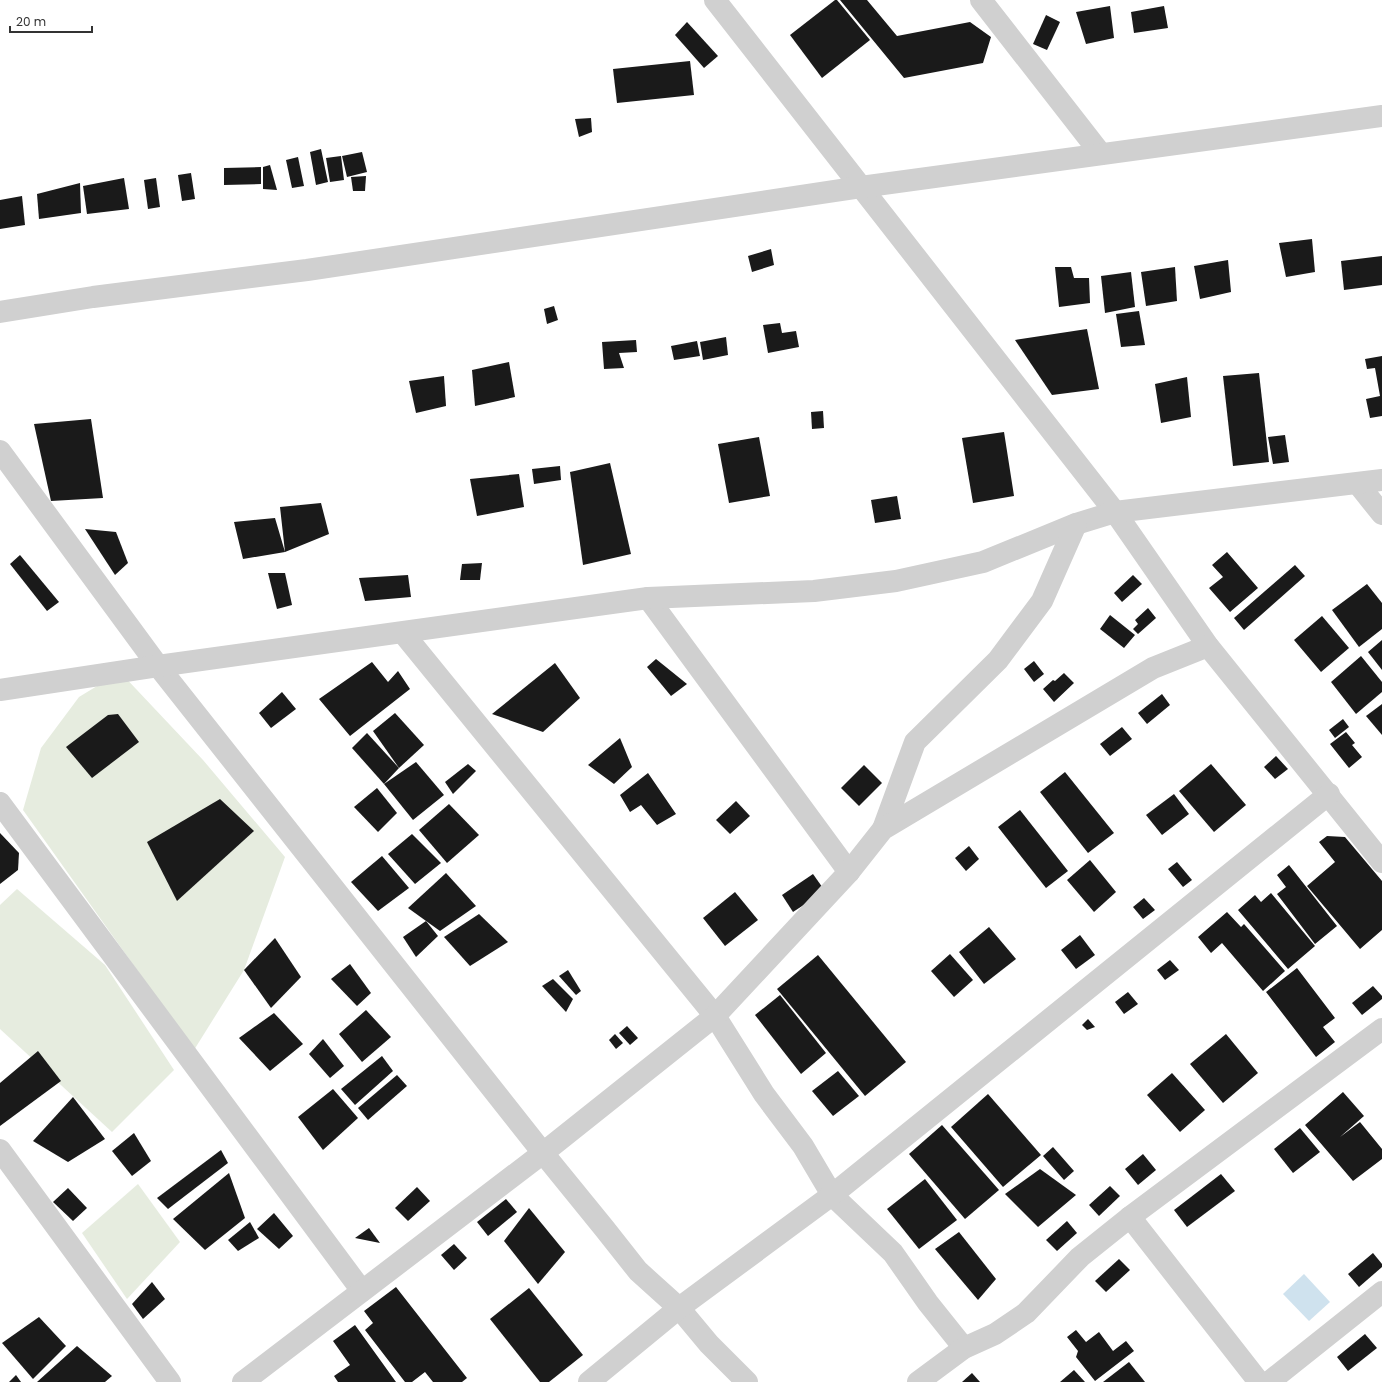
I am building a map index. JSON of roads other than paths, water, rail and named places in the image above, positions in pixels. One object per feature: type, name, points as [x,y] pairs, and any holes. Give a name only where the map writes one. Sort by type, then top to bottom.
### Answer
[{"type":"street","points":[[715,0],[1115,512],[1208,646],[1329,794],[1382,862]]},
{"type":"street","points":[[981,0],[1101,154]]},
{"type":"street","points":[[0,312],[93,297],[307,270],[861,187],[1382,116]]},
{"type":"street","points":[[0,451],[158,666],[543,1153],[638,1271],[680,1308],[709,1344],[747,1382]]},
{"type":"street","points":[[0,690],[158,666],[648,598],[814,591],[896,581],[983,562],[1076,524],[1115,512],[1382,480]]},
{"type":"street","points":[[1358,484],[1382,514]]},
{"type":"street","points":[[243,1382],[543,1153],[715,1016],[849,872],[883,829],[915,742],[998,660],[1042,601],[1076,524]]},
{"type":"street","points":[[648,598],[849,872]]},
{"type":"street","points":[[403,633],[715,1016],[764,1094],[803,1146],[832,1194],[893,1253],[928,1303],[964,1348]]},
{"type":"street","points":[[883,829],[1153,668],[1208,646]]},
{"type":"street","points":[[589,1382],[680,1308],[832,1194],[1329,794]]},
{"type":"street","points":[[0,803],[362,1292]]},
{"type":"street","points":[[918,1382],[964,1348],[995,1334],[1026,1313],[1080,1257],[1130,1217],[1382,1029]]},
{"type":"street","points":[[0,1150],[170,1382]]},
{"type":"street","points":[[1130,1217],[1259,1382]]},
{"type":"street","points":[[1268,1382],[1382,1292]]},
{"type":"water","points":[[1304,1274],[1330,1302],[1309,1321],[1283,1294]]}]
